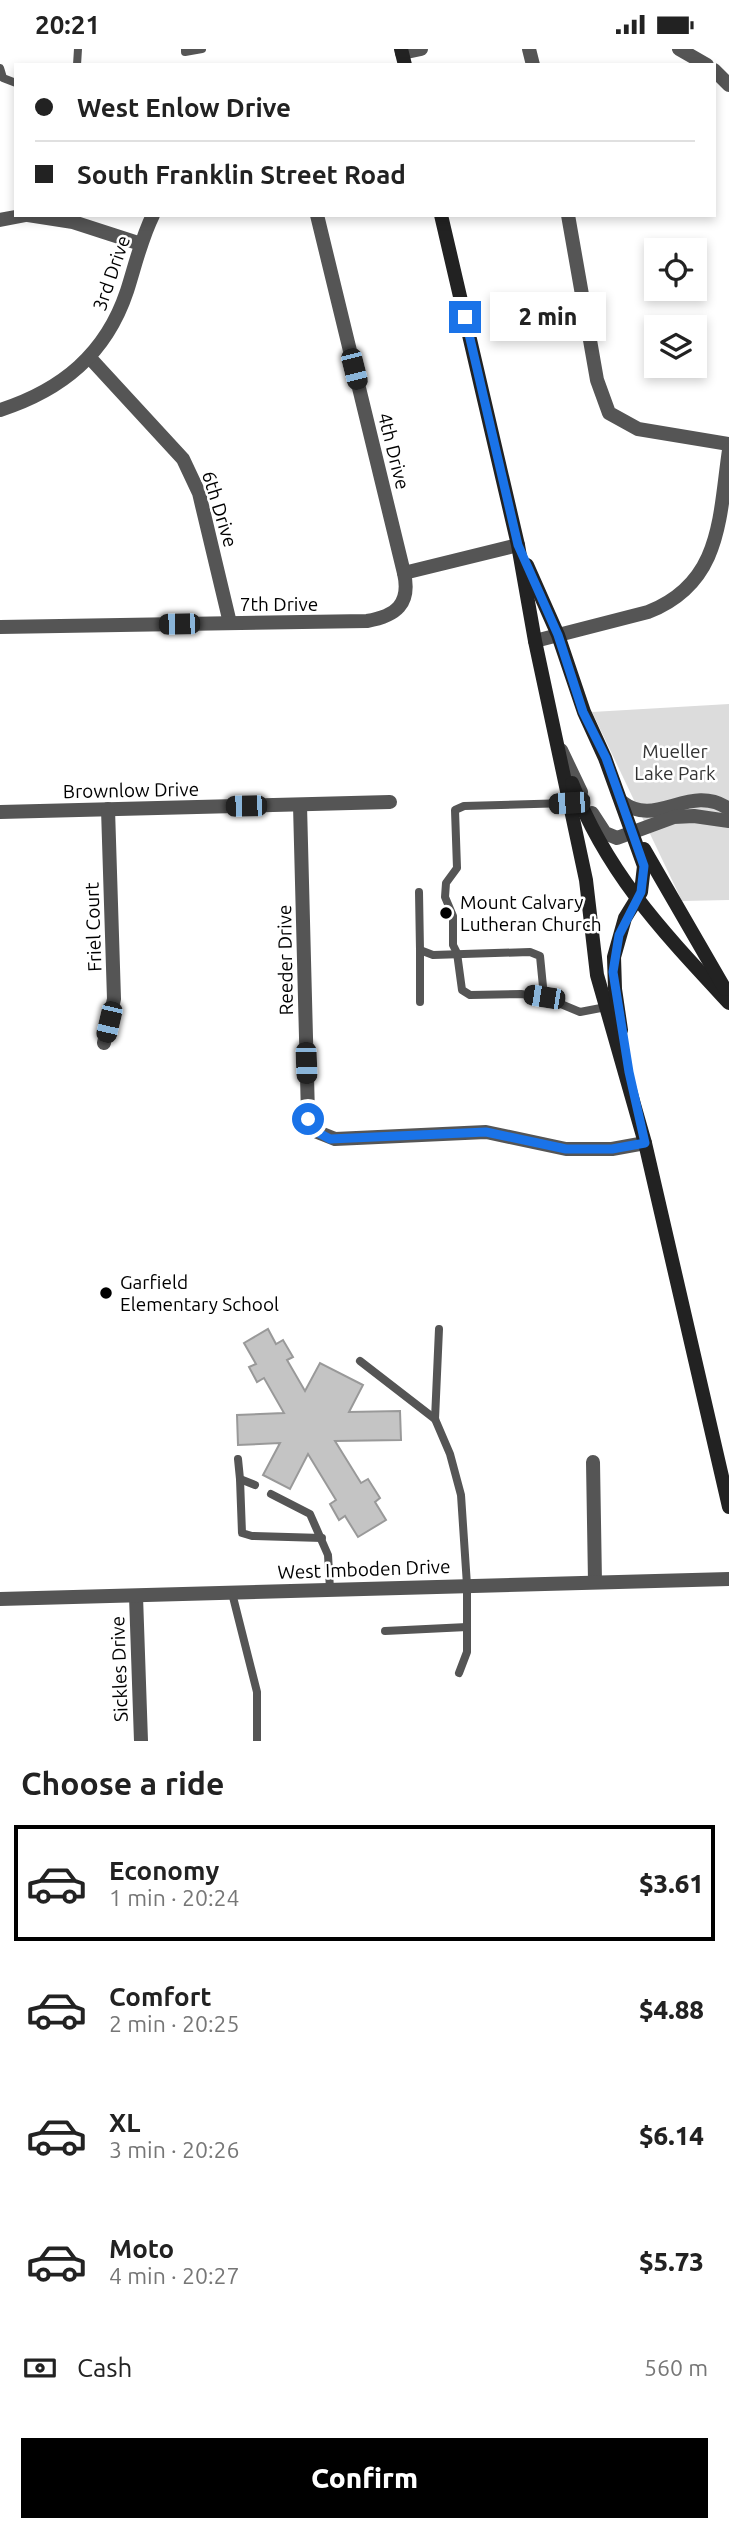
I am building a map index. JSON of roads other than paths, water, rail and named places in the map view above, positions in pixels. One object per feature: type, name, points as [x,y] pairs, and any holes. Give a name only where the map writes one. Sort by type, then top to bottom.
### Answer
[{"type":"street","points":[[403,56],[421,49]]},
{"type":"street","points":[[679,49],[704,63]]},
{"type":"street","points":[[716,72],[729,85]]},
{"type":"street","points":[[40,217],[73,222],[141,244]]},
{"type":"street","name":"3rd Drive","points":[[0,410],[56,386],[90,358],[114,323],[152,217]]},
{"type":"street","name":"4th Drive","points":[[317,217],[404,573]]},
{"type":"street","points":[[441,217],[518,545],[534,641],[586,880],[594,953],[606,1007],[645,1143],[729,1507]]},
{"type":"street","points":[[568,217],[597,380],[609,413],[638,429],[729,444]]},
{"type":"street","name":"6th Drive","points":[[90,358],[183,459],[199,493],[230,623]]},
{"type":"street","points":[[534,641],[648,612],[665,605],[691,585],[707,562],[716,538],[729,450]]},
{"type":"street","points":[[404,573],[518,545]]},
{"type":"street","points":[[518,545],[558,635],[583,712],[634,833],[645,874],[622,927],[613,972],[634,1100]]},
{"type":"street","name":"7th Drive","points":[[0,627],[356,622],[390,616],[398,611],[406,597],[404,573]]},
{"type":"street","points":[[554,736],[600,828],[618,838],[657,822],[684,816],[729,821]]},
{"type":"street","points":[[554,736],[589,825],[613,869],[659,927],[729,1003]]},
{"type":"street","points":[[622,802],[634,810],[647,812],[693,800],[711,801],[729,809]]},
{"type":"street","name":"Brownlow Drive","points":[[0,812],[390,802]]},
{"type":"street","name":"Reeder Drive","points":[[300,805],[308,1115],[315,1131],[330,1139],[486,1132],[566,1149],[612,1149],[645,1143]]},
{"type":"street","name":"Friel Court","points":[[104,1043],[114,999],[108,810]]},
{"type":"street","points":[[634,833],[729,996]]},
{"type":"street","points":[[622,927],[639,919],[659,927]]},
{"type":"street","points":[[593,1462],[595,1582]]},
{"type":"street","name":"West Imboden Drive","points":[[0,1599],[729,1579]]},
{"type":"street","name":"Sickles Drive","points":[[136,1596],[141,1741]]},
{"type":"lane","points":[[185,49],[185,52],[202,49]]},
{"type":"lane","points":[[1,71],[11,84],[14,83]]},
{"type":"lane","points":[[569,803],[464,806],[456,810],[457,868],[446,883],[444,897],[453,916],[453,945],[457,953],[462,990],[470,995],[521,994],[544,997],[580,1012],[606,1007]]},
{"type":"lane","points":[[419,892],[420,1002]]},
{"type":"lane","points":[[420,950],[433,955],[530,953],[540,956],[544,997]]},
{"type":"lane","points":[[439,1329],[435,1419],[450,1454],[461,1496],[467,1585],[467,1652],[459,1673]]},
{"type":"lane","points":[[360,1361],[435,1419]]},
{"type":"lane","points":[[238,1459],[242,1533],[252,1536],[322,1538]]},
{"type":"lane","points":[[240,1479],[255,1485]]},
{"type":"lane","points":[[271,1494],[310,1514],[328,1555],[330,1589]]},
{"type":"lane","points":[[232,1593],[257,1692],[257,1741]]},
{"type":"lane","points":[[385,1631],[467,1627]]},
{"type":"place","name":"Mount Calvary Lutheran Church","points":[[446,913]]},
{"type":"place","name":"Garfield Elementary School","points":[[106,1293]]},
{"type":"park label","name":"Mueller Lake Park","points":[[675,762]]}]
